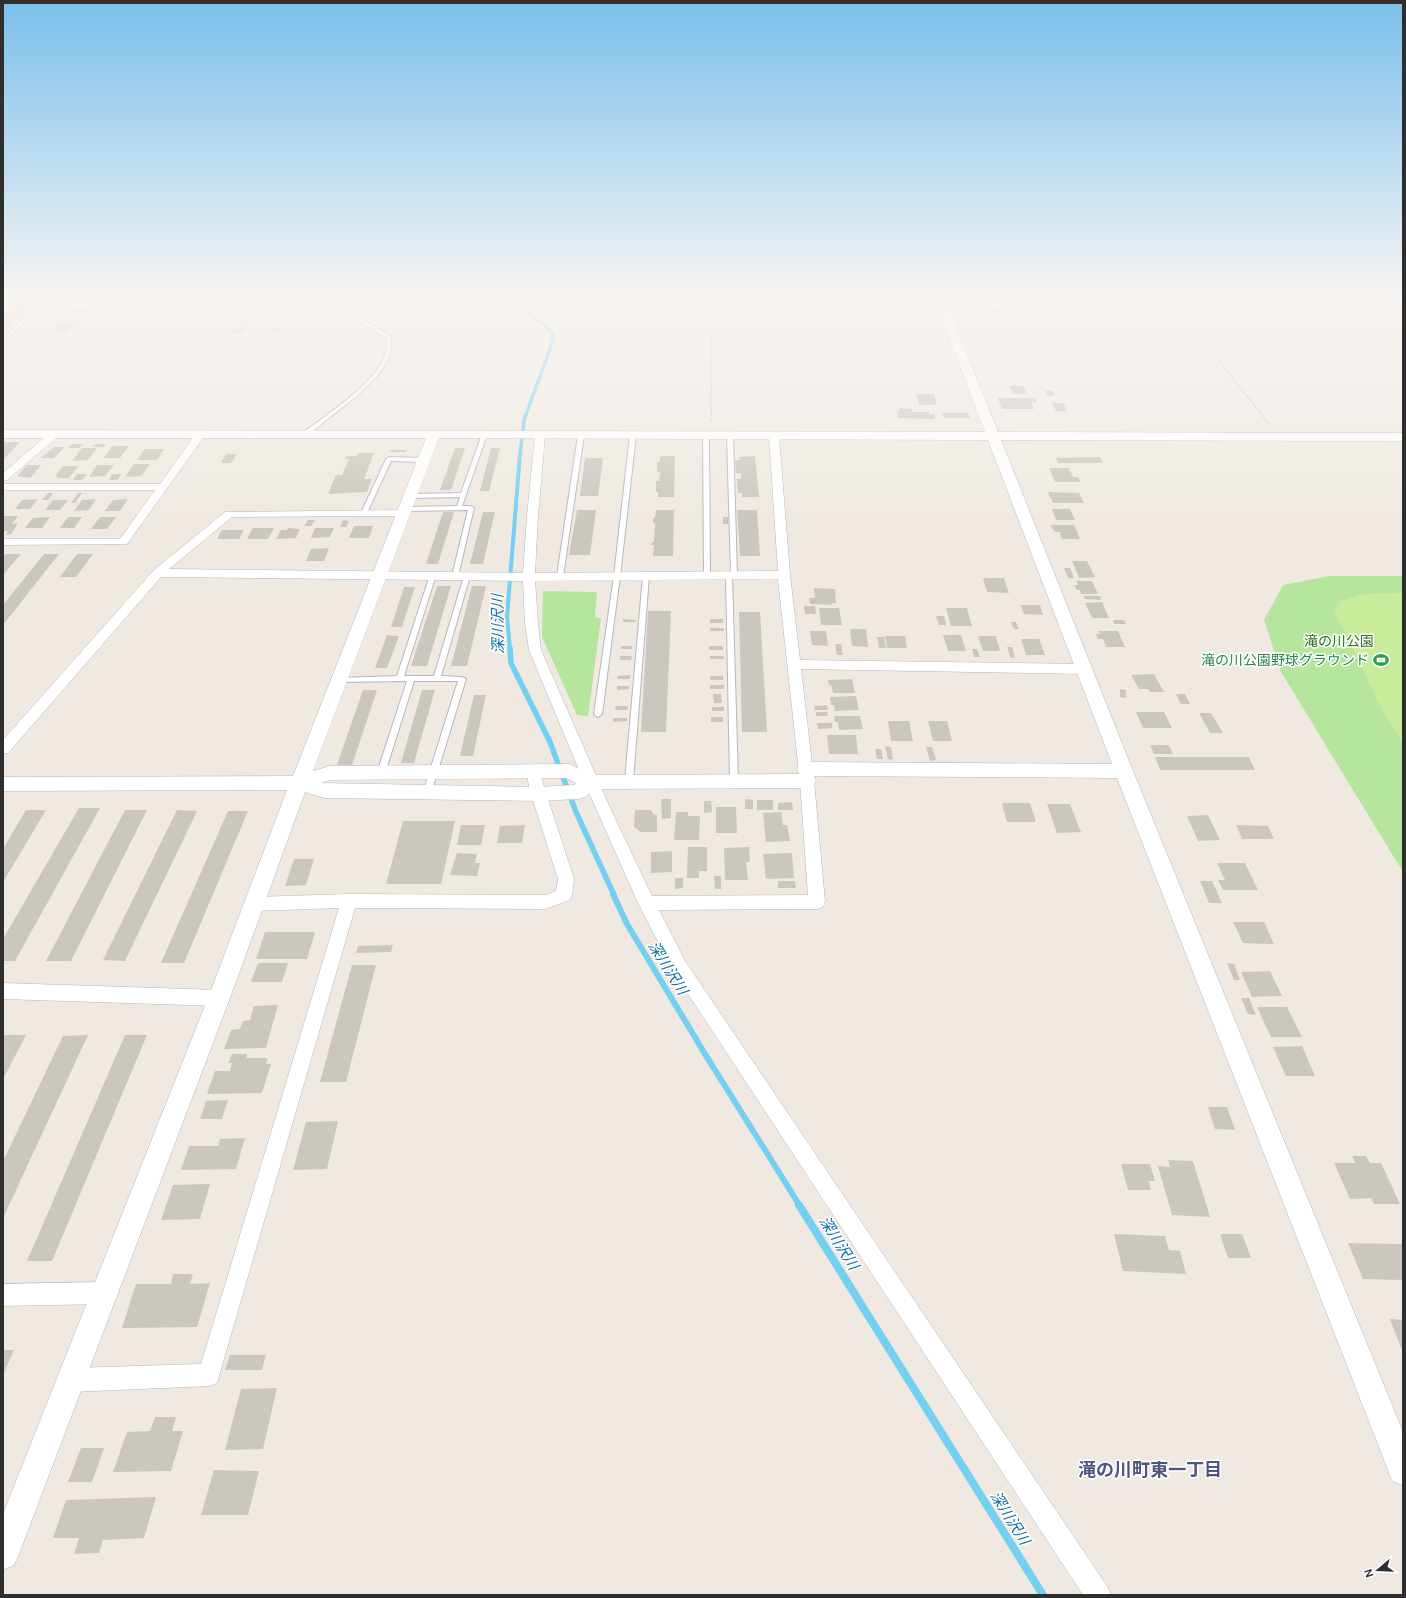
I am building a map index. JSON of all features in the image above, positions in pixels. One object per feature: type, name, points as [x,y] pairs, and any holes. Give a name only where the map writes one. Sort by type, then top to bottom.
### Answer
[{"type":"street","points":[[970,375],[1124,771],[1403,1470]]},
{"type":"street","points":[[3,478],[56,433]]},
{"type":"street","points":[[3,434],[1403,437]]},
{"type":"street","points":[[3,542],[123,542],[201,434]]},
{"type":"street","points":[[3,1554],[72,1380],[104,1293],[219,998],[299,783],[434,434]]},
{"type":"street","points":[[528,435],[523,577],[531,629],[535,650],[584,787],[679,966],[1098,1595]]},
{"type":"street","points":[[646,903],[817,902],[807,775],[784,575],[774,436]]},
{"type":"street","points":[[3,487],[164,487]]},
{"type":"street","points":[[3,749],[158,573],[229,514],[364,513],[406,506]]},
{"type":"street","points":[[158,573],[523,577],[784,575]]},
{"type":"street","points":[[794,664],[1084,669]]},
{"type":"street","points":[[3,784],[299,783],[330,773],[569,771],[584,787]]},
{"type":"street","points":[[299,783],[324,791],[558,794],[584,787],[628,782],[734,781],[807,775],[1124,771]]},
{"type":"street","points":[[254,904],[349,901],[545,902],[564,895],[566,879],[538,794],[542,772]]},
{"type":"street","points":[[72,1380],[209,1376],[349,901]]},
{"type":"street","points":[[3,991],[219,998]]},
{"type":"street","points":[[3,1295],[104,1293]]},
{"type":"lane","points":[[302,435],[368,383],[376,375]]},
{"type":"lane","points":[[459,508],[484,435]]},
{"type":"lane","points":[[560,576],[581,435]]},
{"type":"lane","points":[[598,714],[617,576],[633,435]]},
{"type":"lane","points":[[707,576],[709,435]]},
{"type":"lane","points":[[730,435],[734,781]]},
{"type":"lane","points":[[364,513],[389,459],[424,460]]},
{"type":"lane","points":[[406,506],[464,495]]},
{"type":"lane","points":[[406,506],[471,508],[461,576],[437,678]]},
{"type":"lane","points":[[400,678],[433,576]]},
{"type":"lane","points":[[628,782],[646,576]]},
{"type":"lane","points":[[340,680],[400,678],[462,679],[428,793]]},
{"type":"lane","points":[[381,773],[411,678]]},
{"type":"path","points":[[709,435],[710,375]]},
{"type":"path","points":[[1230,375],[1279,437]]},
{"type":"green space","name":"滝の川公園","points":[[1329,576],[1403,576],[1403,872],[1281,672],[1264,620],[1283,585]]},
{"type":"green space","points":[[543,591],[597,592],[595,617],[601,618],[588,716],[577,715],[542,637]]},
{"type":"green space","name":"滝の川公園野球グラウンド","points":[[1403,593],[1403,743],[1382,710],[1334,610],[1341,601],[1364,594]]},
{"type":"building","points":[[1009,386],[1023,386],[1028,394],[1013,394]]},
{"type":"building","points":[[1045,391],[1052,391],[1055,396],[1048,396]]},
{"type":"building","points":[[916,394],[934,394],[937,405],[919,405]]},
{"type":"building","points":[[998,398],[1035,398],[1037,402],[1031,402],[1034,409],[1002,409]]},
{"type":"building","points":[[1052,403],[1063,403],[1067,411],[1056,411]]},
{"type":"building","points":[[899,408],[912,409],[912,412],[929,412],[929,414],[934,414],[935,419],[898,418],[897,411],[900,411]]},
{"type":"building","points":[[942,413],[968,413],[970,418],[944,418]]},
{"type":"building","points":[[20,442],[3,460],[3,443]]},
{"type":"building","points":[[72,444],[83,444],[79,448],[68,448]]},
{"type":"building","points":[[95,444],[106,444],[103,447],[92,447]]},
{"type":"building","points":[[112,446],[129,446],[120,458],[104,458]]},
{"type":"building","points":[[54,447],[65,447],[54,458],[41,458]]},
{"type":"building","points":[[82,448],[97,448],[88,460],[72,461]]},
{"type":"building","points":[[455,448],[465,448],[451,490],[440,490]]},
{"type":"building","points":[[491,448],[500,448],[489,491],[480,491]]},
{"type":"building","points":[[145,449],[164,449],[157,460],[137,460]]},
{"type":"building","points":[[390,450],[407,450],[406,452],[389,452]]},
{"type":"building","points":[[358,453],[374,453],[364,479],[372,479],[367,492],[328,494],[336,475],[342,475],[349,459],[345,459],[346,456],[357,456]]},
{"type":"building","points":[[226,454],[237,454],[231,463],[221,463]]},
{"type":"building","points":[[660,456],[675,456],[674,497],[658,497],[658,492],[656,492],[656,481],[659,481],[660,472],[657,472],[657,462],[660,462]]},
{"type":"building","points":[[755,456],[759,497],[742,497],[742,493],[738,493],[737,479],[741,479],[741,473],[736,473],[735,460],[740,460],[739,457]]},
{"type":"building","points":[[1100,457],[1103,463],[1058,463],[1056,458]]},
{"type":"building","points":[[585,458],[603,458],[598,496],[580,496]]},
{"type":"building","points":[[134,464],[150,464],[141,476],[125,477]]},
{"type":"building","points":[[27,465],[41,465],[30,478],[17,476]]},
{"type":"building","points":[[97,465],[114,465],[105,476],[89,477]]},
{"type":"building","points":[[63,466],[78,466],[69,478],[56,478],[58,476],[55,476]]},
{"type":"building","points":[[1049,468],[1069,468],[1073,477],[1078,477],[1081,482],[1055,482]]},
{"type":"building","points":[[77,474],[87,474],[82,480],[73,480]]},
{"type":"building","points":[[112,474],[121,474],[118,480],[109,480]]},
{"type":"building","points":[[1048,492],[1079,493],[1084,503],[1053,503]]},
{"type":"building","points":[[48,493],[53,493],[48,500],[42,500]]},
{"type":"building","points":[[78,493],[82,493],[75,503],[71,503]]},
{"type":"building","points":[[38,499],[30,509],[15,509],[22,500]]},
{"type":"building","points":[[96,499],[89,510],[74,511],[82,500]]},
{"type":"building","points":[[128,499],[120,511],[105,511],[113,500]]},
{"type":"building","points":[[53,500],[68,500],[60,510],[45,510]]},
{"type":"building","points":[[1052,509],[1070,509],[1075,520],[1056,520]]},
{"type":"building","points":[[577,510],[596,510],[590,555],[569,555]]},
{"type":"building","points":[[656,510],[674,510],[673,556],[653,556],[654,545],[651,545],[652,542],[654,542],[655,523],[653,523],[653,518],[655,518]]},
{"type":"building","points":[[737,510],[757,510],[760,556],[740,556]]},
{"type":"building","points":[[443,512],[454,512],[438,564],[426,564]]},
{"type":"building","points":[[483,512],[495,512],[483,564],[470,564]]},
{"type":"building","points":[[3,516],[18,516],[12,524],[18,523],[11,534],[6,535],[8,531],[3,531]]},
{"type":"building","points":[[50,517],[42,528],[25,528],[33,518]]},
{"type":"building","points":[[68,517],[82,517],[74,528],[60,528]]},
{"type":"building","points":[[100,517],[116,517],[107,529],[91,529]]},
{"type":"building","points":[[723,517],[728,517],[728,524],[723,524]]},
{"type":"building","points":[[308,520],[315,520],[311,526],[304,526]]},
{"type":"building","points":[[343,520],[349,521],[346,527],[340,527]]},
{"type":"building","points":[[1050,525],[1074,525],[1080,539],[1062,539],[1060,532],[1055,532]]},
{"type":"building","points":[[354,526],[373,526],[369,538],[349,538]]},
{"type":"building","points":[[253,528],[274,528],[268,539],[247,539]]},
{"type":"building","points":[[288,528],[300,529],[296,538],[276,539],[281,530],[287,530]]},
{"type":"building","points":[[315,528],[334,528],[330,537],[311,538]]},
{"type":"building","points":[[222,530],[244,530],[239,539],[217,539]]},
{"type":"building","points":[[329,548],[324,561],[306,561],[311,549]]},
{"type":"building","points":[[6,554],[21,554],[3,575],[3,557]]},
{"type":"building","points":[[44,554],[59,554],[3,625],[3,605]]},
{"type":"building","points":[[77,554],[93,554],[76,577],[60,577]]},
{"type":"building","points":[[1072,561],[1087,561],[1095,577],[1079,578]]},
{"type":"building","points":[[1064,568],[1070,568],[1074,578],[1068,578]]},
{"type":"building","points":[[983,578],[1004,578],[1009,593],[987,592]]},
{"type":"building","points":[[1076,581],[1092,581],[1098,594],[1081,594],[1080,590],[1077,590],[1074,585],[1078,585]]},
{"type":"building","points":[[437,586],[451,586],[427,666],[411,666]]},
{"type":"building","points":[[472,586],[486,586],[467,666],[451,666]]},
{"type":"building","points":[[404,587],[415,587],[402,627],[391,627]]},
{"type":"building","points":[[814,588],[835,589],[836,603],[832,603],[832,605],[810,604],[809,598],[815,598]]},
{"type":"building","points":[[1084,596],[1100,596],[1101,600],[1085,599]]},
{"type":"building","points":[[1102,602],[1109,618],[1092,618],[1085,603]]},
{"type":"building","points":[[1021,605],[1040,605],[1043,615],[1024,614]]},
{"type":"building","points":[[804,606],[815,606],[816,614],[805,614]]},
{"type":"building","points":[[819,608],[839,608],[842,625],[821,625]]},
{"type":"building","points":[[946,608],[967,608],[972,626],[951,626]]},
{"type":"building","points":[[648,611],[671,611],[666,732],[641,732]]},
{"type":"building","points":[[739,612],[760,612],[767,732],[742,732]]},
{"type":"building","points":[[936,616],[944,616],[946,625],[939,625]]},
{"type":"building","points":[[623,619],[636,620],[635,622],[623,622]]},
{"type":"building","points":[[710,619],[723,619],[723,623],[710,623]]},
{"type":"building","points":[[1113,620],[1124,620],[1126,624],[1114,624]]},
{"type":"building","points":[[1011,622],[1016,622],[1019,629],[1014,629]]},
{"type":"building","points":[[710,628],[724,628],[724,631],[710,631]]},
{"type":"building","points":[[850,629],[866,629],[868,647],[852,646]]},
{"type":"building","points":[[810,631],[826,631],[828,646],[812,645]]},
{"type":"building","points":[[1098,631],[1118,631],[1125,647],[1106,647],[1103,639],[1098,639],[1096,634],[1100,634]]},
{"type":"building","points":[[387,635],[399,636],[387,668],[375,668]]},
{"type":"building","points":[[943,635],[961,635],[966,651],[948,651]]},
{"type":"building","points":[[885,636],[905,636],[907,648],[887,648]]},
{"type":"building","points":[[978,636],[996,636],[1000,651],[983,651]]},
{"type":"building","points":[[877,637],[884,637],[886,648],[879,648]]},
{"type":"building","points":[[1021,639],[1039,639],[1045,655],[1026,655]]},
{"type":"building","points":[[835,644],[841,644],[843,655],[837,655]]},
{"type":"building","points":[[621,646],[632,646],[632,649],[621,649]]},
{"type":"building","points":[[709,646],[723,646],[723,650],[709,650]]},
{"type":"building","points":[[1007,647],[1012,647],[1015,658],[1010,657]]},
{"type":"building","points":[[972,649],[977,649],[980,657],[974,657]]},
{"type":"building","points":[[620,656],[632,656],[631,660],[620,660]]},
{"type":"building","points":[[710,656],[724,656],[724,659],[710,659]]},
{"type":"building","points":[[1154,674],[1164,692],[1150,692],[1148,689],[1139,689],[1131,675]]},
{"type":"building","points":[[630,675],[630,679],[617,679],[618,676]]},
{"type":"building","points":[[710,676],[723,676],[723,680],[711,680]]},
{"type":"building","points":[[852,679],[855,693],[833,693],[828,680]]},
{"type":"building","points":[[710,685],[724,685],[724,689],[710,689]]},
{"type":"building","points":[[617,686],[629,686],[629,689],[617,690]]},
{"type":"building","points":[[1120,689],[1126,690],[1126,698],[1120,697]]},
{"type":"building","points":[[363,690],[377,690],[352,765],[337,765]]},
{"type":"building","points":[[422,690],[435,690],[414,763],[401,763]]},
{"type":"building","points":[[713,694],[721,694],[722,703],[714,703]]},
{"type":"building","points":[[1176,694],[1185,694],[1190,704],[1181,704]]},
{"type":"building","points":[[474,695],[486,695],[473,756],[460,756]]},
{"type":"building","points":[[856,696],[859,710],[835,711],[834,705],[831,705],[830,697]]},
{"type":"building","points":[[827,705],[828,710],[815,710],[814,706]]},
{"type":"building","points":[[616,706],[628,706],[627,710],[615,710]]},
{"type":"building","points":[[712,707],[724,707],[724,711],[712,711]]},
{"type":"building","points":[[816,712],[827,712],[828,716],[816,716]]},
{"type":"building","points":[[1136,712],[1164,712],[1172,728],[1143,728]]},
{"type":"building","points":[[1199,713],[1211,713],[1223,733],[1210,733]]},
{"type":"building","points":[[834,716],[860,716],[863,729],[839,730],[838,722],[835,722]]},
{"type":"building","points":[[711,717],[723,717],[723,722],[711,722]]},
{"type":"building","points":[[613,718],[627,718],[627,721],[613,722]]},
{"type":"building","points":[[888,721],[909,721],[913,741],[891,741]]},
{"type":"building","points":[[928,721],[947,721],[952,741],[933,741]]},
{"type":"building","points":[[817,723],[832,723],[832,728],[818,729]]},
{"type":"building","points":[[827,735],[856,735],[858,754],[829,754]]},
{"type":"building","points":[[1150,745],[1169,745],[1173,754],[1154,754]]},
{"type":"building","points":[[885,746],[891,747],[893,760],[888,759]]},
{"type":"building","points":[[926,747],[932,747],[936,760],[930,761]]},
{"type":"building","points":[[875,749],[881,749],[883,759],[877,759]]},
{"type":"building","points":[[1155,757],[1249,757],[1255,770],[1160,770]]},
{"type":"building","points":[[661,799],[671,799],[671,818],[662,819]]},
{"type":"building","points":[[745,799],[753,800],[753,809],[745,809]]},
{"type":"building","points":[[757,800],[773,800],[773,810],[757,810]]},
{"type":"building","points":[[704,801],[711,801],[712,812],[704,813]]},
{"type":"building","points":[[792,802],[793,810],[778,810],[778,803]]},
{"type":"building","points":[[1002,803],[1030,803],[1036,822],[1007,822]]},
{"type":"building","points":[[1047,804],[1070,804],[1081,832],[1057,833]]},
{"type":"building","points":[[716,807],[736,807],[737,833],[716,833]]},
{"type":"building","points":[[79,808],[100,808],[15,961],[3,961],[3,939]]},
{"type":"building","points":[[26,810],[46,810],[3,882],[3,849]]},
{"type":"building","points":[[125,810],[147,810],[71,961],[46,961]]},
{"type":"building","points":[[177,810],[197,811],[125,961],[103,960]]},
{"type":"building","points":[[635,810],[651,810],[654,815],[657,815],[657,832],[641,832],[634,827]]},
{"type":"building","points":[[228,811],[248,811],[184,963],[161,963]]},
{"type":"building","points":[[676,812],[688,812],[688,816],[700,816],[699,840],[674,840]]},
{"type":"building","points":[[781,812],[783,825],[787,825],[790,841],[766,842],[763,813]]},
{"type":"building","points":[[1208,815],[1220,840],[1198,841],[1187,816]]},
{"type":"building","points":[[403,821],[455,821],[441,884],[386,884]]},
{"type":"building","points":[[461,825],[485,825],[481,845],[457,845]]},
{"type":"building","points":[[525,825],[522,843],[497,843],[500,826]]},
{"type":"building","points":[[1236,825],[1268,826],[1274,839],[1242,839]]},
{"type":"building","points":[[688,847],[707,847],[707,871],[699,871],[699,878],[687,878]]},
{"type":"building","points":[[749,847],[750,862],[746,862],[748,880],[725,880],[724,848]]},
{"type":"building","points":[[672,851],[672,872],[651,873],[651,852]]},
{"type":"building","points":[[457,853],[477,854],[475,863],[480,863],[477,876],[450,875]]},
{"type":"building","points":[[792,853],[794,878],[766,879],[763,854]]},
{"type":"building","points":[[294,859],[314,859],[306,885],[285,886]]},
{"type":"building","points":[[1217,863],[1245,863],[1258,890],[1223,890],[1218,880],[1225,880]]},
{"type":"building","points":[[714,876],[721,876],[721,889],[715,889]]},
{"type":"building","points":[[675,878],[683,878],[683,888],[675,889]]},
{"type":"building","points":[[778,881],[795,881],[796,888],[778,888]]},
{"type":"building","points":[[1200,881],[1212,881],[1222,903],[1209,903]]},
{"type":"building","points":[[1233,922],[1264,922],[1274,944],[1243,943]]},
{"type":"building","points":[[265,932],[315,932],[307,959],[256,959]]},
{"type":"building","points":[[393,945],[391,952],[356,953],[358,946]]},
{"type":"building","points":[[258,963],[288,963],[282,982],[251,982]]},
{"type":"building","points":[[1227,963],[1234,964],[1240,980],[1234,980]]},
{"type":"building","points":[[352,965],[376,965],[346,1082],[320,1082]]},
{"type":"building","points":[[1270,971],[1282,996],[1252,997],[1241,972]]},
{"type":"building","points":[[1241,998],[1249,998],[1256,1015],[1248,1014]]},
{"type":"building","points":[[278,1005],[266,1048],[224,1049],[231,1030],[240,1029],[243,1021],[250,1020],[254,1006]]},
{"type":"building","points":[[1257,1007],[1287,1007],[1302,1037],[1271,1037]]},
{"type":"building","points":[[26,1035],[3,1079],[3,1036]]},
{"type":"building","points":[[88,1035],[3,1218],[3,1161],[63,1036]]},
{"type":"building","points":[[125,1035],[147,1035],[52,1261],[27,1261]]},
{"type":"building","points":[[1302,1046],[1315,1076],[1286,1076],[1273,1047]]},
{"type":"building","points":[[232,1054],[247,1054],[246,1058],[268,1058],[266,1064],[271,1064],[262,1093],[207,1094],[215,1071],[230,1071],[232,1063],[228,1063]]},
{"type":"building","points":[[228,1100],[222,1119],[200,1119],[206,1101]]},
{"type":"building","points":[[1208,1107],[1227,1107],[1235,1130],[1215,1129]]},
{"type":"building","points":[[338,1121],[327,1169],[293,1170],[306,1122]]},
{"type":"building","points":[[245,1138],[236,1169],[181,1170],[189,1146],[218,1146],[220,1139]]},
{"type":"building","points":[[1352,1156],[1366,1156],[1370,1163],[1381,1163],[1400,1204],[1374,1204],[1371,1198],[1350,1199],[1334,1163],[1355,1163]]},
{"type":"building","points":[[1168,1160],[1193,1161],[1210,1217],[1172,1215],[1158,1166],[1170,1167]]},
{"type":"building","points":[[1121,1164],[1150,1164],[1155,1181],[1149,1181],[1151,1190],[1128,1190]]},
{"type":"building","points":[[210,1184],[200,1219],[161,1220],[173,1185]]},
{"type":"building","points":[[1114,1234],[1165,1236],[1169,1250],[1180,1251],[1186,1274],[1123,1271]]},
{"type":"building","points":[[1220,1234],[1242,1234],[1251,1258],[1228,1258]]},
{"type":"building","points":[[1348,1243],[1403,1244],[1403,1280],[1363,1279]]},
{"type":"building","points":[[173,1274],[193,1274],[190,1284],[210,1283],[197,1327],[122,1328],[136,1284],[171,1284]]},
{"type":"building","points":[[1390,1319],[1403,1320],[1403,1348],[1401,1348]]},
{"type":"building","points":[[3,1350],[14,1350],[3,1375]]},
{"type":"building","points":[[230,1355],[266,1355],[262,1370],[225,1370]]},
{"type":"building","points":[[277,1388],[263,1449],[225,1450],[241,1389]]},
{"type":"building","points":[[155,1417],[176,1417],[172,1431],[183,1431],[171,1471],[113,1472],[127,1432],[150,1431]]},
{"type":"building","points":[[81,1448],[104,1448],[92,1482],[68,1482]]},
{"type":"building","points":[[214,1470],[259,1471],[248,1515],[201,1515]]},
{"type":"building","points":[[156,1497],[144,1538],[103,1540],[99,1553],[74,1554],[79,1538],[53,1538],[66,1500]]},
{"type":"waterway","name":"深川沢川","points":[[520,455],[524,420],[541,375]]},
{"type":"waterway","name":"深川沢川","points":[[510,649],[507,617],[520,454]]},
{"type":"waterway","name":"深川沢川","points":[[510,648],[511,663],[550,742],[576,812],[614,895]]},
{"type":"waterway","name":"深川沢川","points":[[613,894],[627,924],[705,1054],[800,1206]]},
{"type":"waterway","name":"深川沢川","points":[[799,1205],[1043,1595]]},
{"type":"place","name":"滝の川公園野球グラウンド","points":[[1381,660]]},
{"type":"district","name":"滝の川町東一丁目","points":[[1150,1470]]}]
